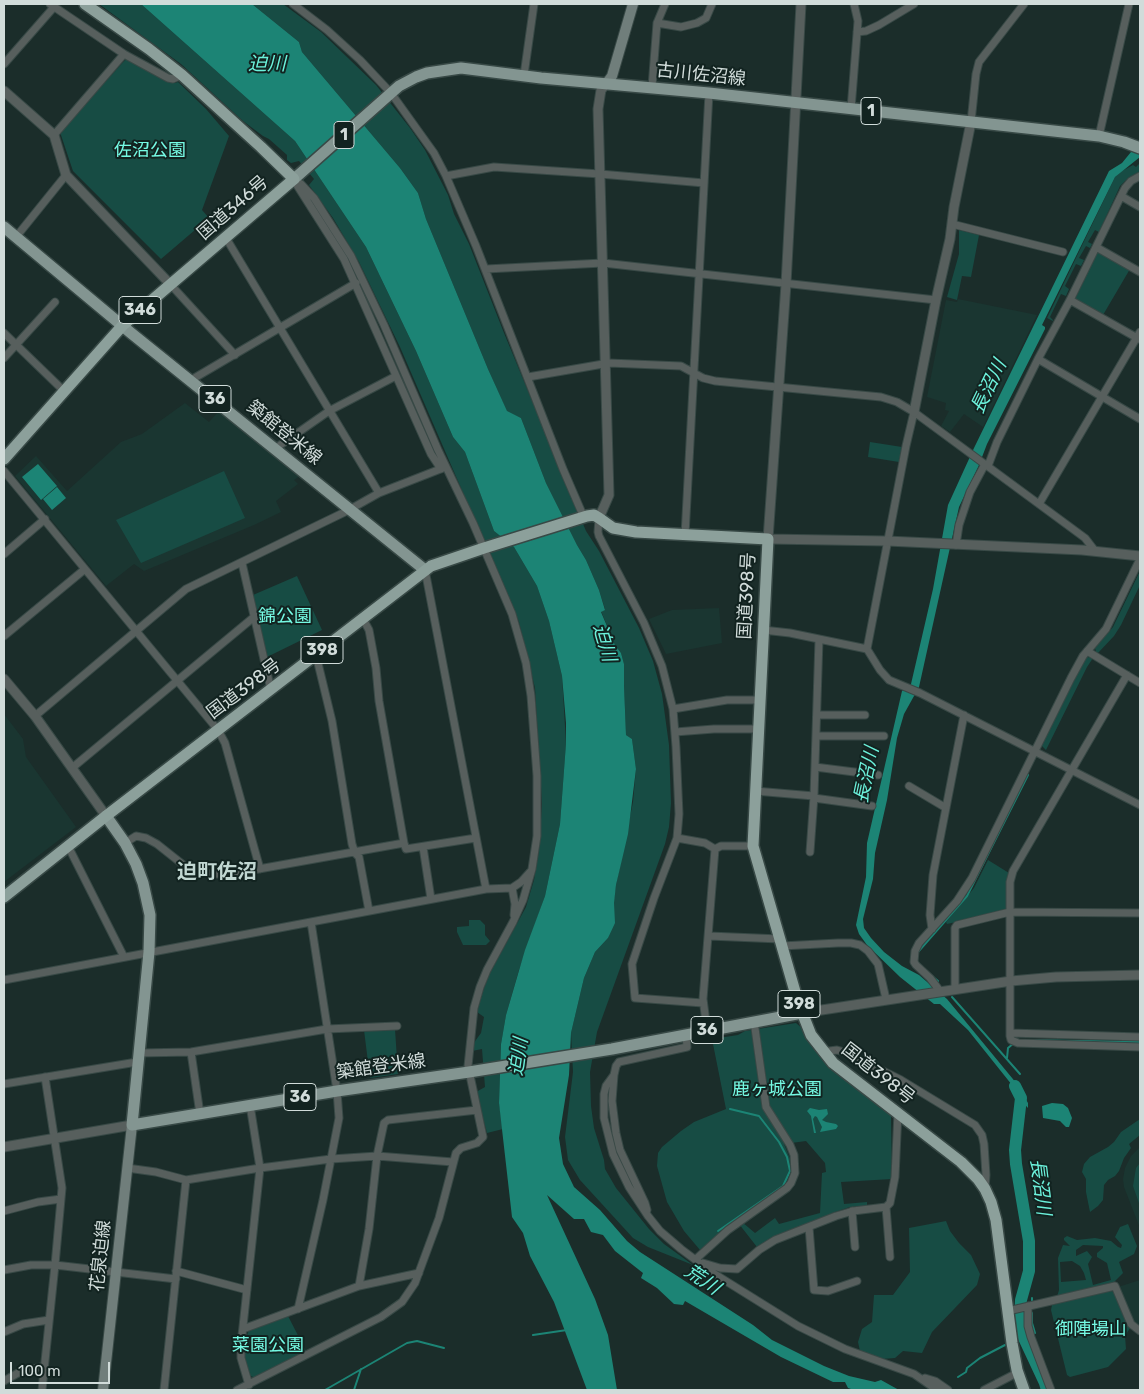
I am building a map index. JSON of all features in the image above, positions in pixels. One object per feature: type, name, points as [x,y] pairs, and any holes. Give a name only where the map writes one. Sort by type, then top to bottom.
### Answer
[{"type":"highway","name":"国道346号","points":[[4,459],[123,326],[297,177],[182,75],[86,4]]},
{"type":"highway","name":"国道398号","points":[[4,897],[106,816],[432,566],[484,548],[594,515],[598,521],[613,528],[624,530],[768,539],[753,846],[802,1012],[811,1035],[822,1052],[848,1076],[898,1112],[970,1170],[985,1189],[996,1220],[1012,1310],[1017,1370],[1024,1390]]},
{"type":"main road","points":[[606,84],[612,76],[633,4]]},
{"type":"main road","name":"古川佐沼線","points":[[297,177],[390,94],[416,77],[438,70],[475,69],[606,84],[796,102],[1100,136],[1137,147]]},
{"type":"main road","name":"築館登米線","points":[[4,227],[123,326],[425,570]]},
{"type":"main road","points":[[106,816],[125,843],[136,864],[148,900],[151,929],[132,1125]]},
{"type":"main road","name":"築館登米線","points":[[132,1125],[337,1090],[469,1072],[612,1049],[802,1012]]},
{"type":"main road","name":"花泉迫線","points":[[103,1390],[132,1125]]},
{"type":"street","points":[[293,4],[327,30],[360,60],[390,94],[426,141],[446,176],[486,269],[563,469],[582,513],[581,518]]},
{"type":"street","points":[[524,75],[534,4]]},
{"type":"street","points":[[652,87],[658,23],[665,4]]},
{"type":"street","points":[[658,23],[681,28],[697,24],[706,18],[712,4]]},
{"type":"street","points":[[801,4],[780,387],[768,539],[887,541],[1095,551],[1140,557],[1106,629],[1087,651],[1071,678],[972,878],[957,901],[919,943],[915,952],[914,962],[940,991]]},
{"type":"street","points":[[851,109],[857,32],[857,14],[854,4]]},
{"type":"street","points":[[857,32],[866,31],[879,25],[914,4]]},
{"type":"street","points":[[1024,4],[980,62],[976,74],[971,122],[943,274],[906,446],[867,649],[886,678],[1073,769],[1140,805]]},
{"type":"street","points":[[1100,136],[1129,4]]},
{"type":"street","points":[[4,64],[52,5],[124,54],[171,79],[182,75]]},
{"type":"street","points":[[54,135],[124,54]]},
{"type":"street","points":[[606,84],[601,90],[598,101],[608,495],[598,521],[598,532],[644,623],[662,666],[673,709],[679,814],[677,838],[632,964],[635,998],[703,1003]]},
{"type":"street","points":[[4,91],[54,135],[66,174],[235,355]]},
{"type":"street","points":[[685,535],[709,93]]},
{"type":"street","points":[[446,176],[494,166],[704,183]]},
{"type":"street","points":[[16,237],[66,174]]},
{"type":"street","points":[[954,545],[970,492],[1070,300],[1120,196],[1131,181],[1140,176]]},
{"type":"street","points":[[297,177],[344,258],[431,454],[443,468]]},
{"type":"street","points":[[237,1390],[381,1317],[402,1302],[411,1290],[419,1273],[438,1218],[453,1162],[459,1150],[477,1143],[483,1138],[468,1063],[473,1016],[480,987],[487,970],[513,922],[522,900],[532,869],[537,836],[537,801],[529,680],[519,634],[484,548],[443,468],[398,356],[351,256],[314,198],[297,177]]},
{"type":"street","points":[[1120,196],[1140,207]]},
{"type":"street","points":[[952,224],[1063,252]]},
{"type":"street","points":[[226,238],[278,328],[379,493]]},
{"type":"street","points":[[1096,246],[1140,272]]},
{"type":"street","points":[[486,269],[602,263],[936,300]]},
{"type":"street","points":[[191,380],[356,283]]},
{"type":"street","points":[[1039,504],[1139,337],[1070,300]]},
{"type":"street","points":[[4,358],[55,302]]},
{"type":"street","points":[[4,333],[65,392]]},
{"type":"street","points":[[1038,359],[1140,419]]},
{"type":"street","points":[[528,377],[606,364],[681,366],[715,381],[881,397],[897,402],[914,412],[1085,538],[1095,551]]},
{"type":"street","points":[[276,448],[329,411],[396,376]]},
{"type":"street","points":[[35,716],[186,589],[242,564],[379,493],[443,468]]},
{"type":"street","points":[[4,471],[218,730],[225,743],[260,869]]},
{"type":"street","points":[[4,554],[45,519]]},
{"type":"street","points":[[242,564],[271,690]]},
{"type":"street","points":[[4,636],[85,569]]},
{"type":"street","points":[[425,570],[486,890]]},
{"type":"street","points":[[72,768],[254,617]]},
{"type":"street","points":[[363,619],[369,630],[406,849],[476,838]]},
{"type":"street","points":[[763,630],[790,633],[867,649]]},
{"type":"street","points":[[810,852],[814,797],[819,639]]},
{"type":"street","points":[[1087,651],[1140,683]]},
{"type":"street","points":[[316,655],[332,721],[346,810],[369,911]]},
{"type":"street","points":[[1013,1039],[1010,882],[1013,871],[1128,675]]},
{"type":"street","points":[[4,679],[35,716],[106,816]]},
{"type":"street","points":[[673,709],[728,700],[759,700]]},
{"type":"street","points":[[817,715],[865,716]]},
{"type":"street","points":[[932,929],[930,915],[933,875],[964,715]]},
{"type":"street","points":[[675,732],[714,729],[758,729]]},
{"type":"street","points":[[816,736],[884,736]]},
{"type":"street","points":[[815,767],[878,775]]},
{"type":"street","points":[[909,786],[946,808]]},
{"type":"street","points":[[755,791],[814,797],[872,806]]},
{"type":"street","points":[[125,843],[136,836],[146,838],[157,844],[186,867],[203,873],[228,873],[355,853],[404,843]]},
{"type":"street","points":[[677,838],[705,843],[715,849]]},
{"type":"street","points":[[68,846],[124,958]]},
{"type":"street","points":[[715,849],[721,846],[753,846]]},
{"type":"street","points":[[423,847],[431,900]]},
{"type":"street","points":[[707,1030],[703,1003],[715,849]]},
{"type":"street","points":[[4,980],[369,911],[486,890],[512,888],[521,882],[532,869]]},
{"type":"street","points":[[512,888],[515,904],[513,922]]},
{"type":"street","points":[[955,989],[955,928],[957,925],[1010,912],[1140,913]]},
{"type":"street","points":[[298,1309],[338,1126],[337,1090],[311,922]]},
{"type":"street","points":[[709,936],[781,942],[851,943],[860,945],[868,951],[878,964],[886,999]]},
{"type":"street","points":[[802,1012],[1011,981],[1056,977],[1140,975]]},
{"type":"street","points":[[697,1260],[728,1230],[787,1188],[796,1173],[794,1155],[790,1145],[766,1107],[754,1021]]},
{"type":"street","points":[[4,1084],[138,1057],[191,1052],[327,1029],[397,1026]]},
{"type":"street","points":[[686,1034],[687,1048],[623,1060],[616,1066],[614,1075],[606,1086],[604,1094],[606,1131],[617,1164],[648,1216],[670,1240],[720,1277],[798,1326],[846,1349],[914,1374],[937,1390]]},
{"type":"street","points":[[1013,1039],[1140,1037]]},
{"type":"street","points":[[1013,1039],[1140,1045]]},
{"type":"street","points":[[822,1052],[837,1050],[847,1053],[901,1080],[975,1125],[982,1135],[984,1144],[985,1189]]},
{"type":"street","points":[[191,1052],[200,1114]]},
{"type":"street","points":[[42,1390],[61,1200],[61,1177],[45,1077]]},
{"type":"street","points":[[249,1385],[241,1358],[260,1168],[250,1105]]},
{"type":"street","points":[[359,1286],[369,1229],[377,1156],[384,1123],[388,1120],[476,1110]]},
{"type":"street","points":[[697,1260],[720,1268],[737,1269],[759,1250],[775,1240],[852,1211],[886,1207],[890,1203],[895,1177],[898,1112]]},
{"type":"street","points":[[4,1147],[132,1125]]},
{"type":"street","points":[[127,1168],[156,1172],[186,1180],[331,1159],[377,1156],[453,1162]]},
{"type":"street","points":[[164,1390],[186,1180]]},
{"type":"street","points":[[4,1211],[38,1202],[61,1200]]},
{"type":"street","points":[[886,1207],[890,1257]]},
{"type":"street","points":[[852,1211],[855,1247]]},
{"type":"street","points":[[810,1227],[814,1290],[828,1291],[856,1281]]},
{"type":"street","points":[[4,1270],[30,1265],[176,1275],[247,1290]]},
{"type":"street","points":[[243,1328],[359,1286],[419,1273]]},
{"type":"street","points":[[1012,1310],[1114,1286],[1131,1324],[1140,1332]]},
{"type":"street","points":[[1027,1306],[1028,1326],[1031,1337],[1051,1390]]},
{"type":"street","points":[[4,1332],[23,1324],[49,1320]]},
{"type":"street","points":[[4,1381],[18,1373],[44,1366]]},
{"type":"street","points":[[984,1390],[1013,1375]]},
{"type":"street","points":[[922,1378],[935,1381],[948,1390]]},
{"type":"shaded area","points":[[958,299],[1037,315],[983,427],[964,414],[950,432],[941,426],[949,411],[945,410],[946,403],[927,397],[946,300],[957,302]]},
{"type":"shaded area","points":[[185,403],[209,422],[221,409],[301,475],[294,480],[298,484],[276,501],[281,512],[144,571],[134,564],[106,586],[15,476],[36,456],[67,491],[121,442],[142,434]]},
{"type":"shaded area","points":[[719,608],[722,643],[666,654],[649,619],[672,610]]},
{"type":"shaded area","points":[[4,714],[23,739],[26,757],[76,827],[4,882]]},
{"type":"shaded area","points":[[1140,1147],[1140,1228],[1124,1187],[1123,1179],[1125,1168],[1131,1156]]},
{"type":"shaded area","points":[[1140,1280],[1140,1329],[1132,1321],[1118,1287]]},
{"type":"green space","points":[[99,4],[141,4],[295,141],[366,247],[416,351],[453,437],[465,452],[494,531],[514,547],[537,586],[549,621],[562,676],[566,743],[560,824],[545,896],[519,970],[506,1015],[501,1044],[499,1103],[503,1129],[487,1133],[476,1092],[485,1087],[482,1049],[472,1051],[473,1044],[481,1033],[484,1017],[477,1012],[483,991],[490,973],[526,907],[534,880],[539,850],[542,804],[535,688],[519,622],[400,347],[359,262],[333,218],[309,185],[314,179],[299,161],[291,163],[287,160],[287,155],[269,139],[243,121],[181,64]]},
{"type":"green space","points":[[252,4],[283,4],[321,32],[376,85],[425,150],[448,195],[454,214],[469,244],[586,531],[599,551],[639,628],[653,661],[662,694],[669,745],[671,803],[669,827],[665,844],[597,1032],[590,1072],[591,1106],[594,1128],[605,1169],[616,1188],[649,1229],[664,1244],[693,1265],[648,1247],[633,1238],[580,1180],[568,1160],[565,1137],[573,1072],[571,1033],[584,978],[595,952],[608,938],[616,885],[633,802],[636,769],[632,739],[626,735],[624,664],[621,653],[615,645],[601,611],[605,609],[599,590],[586,560],[546,483],[521,418],[507,412],[426,219],[418,193],[400,168],[302,52],[299,42]]},
{"type":"green space","name":"佐沼公園","points":[[133,56],[175,83],[178,82],[206,109],[229,136],[202,210],[209,218],[161,259],[73,171],[60,132],[126,59]]},
{"type":"green space","points":[[1140,163],[1140,171],[1128,178],[1120,186],[1099,232],[1095,230],[1088,242],[1092,244],[1090,248],[1086,246],[1079,258],[1084,260],[1081,266],[1076,264],[1065,286],[1069,289],[1066,296],[1061,294],[1050,317],[1053,321],[1047,318],[1115,177],[1122,171],[1133,165],[1136,167]]},
{"type":"green space","points":[[959,230],[979,235],[971,277],[962,276],[957,300],[947,297],[959,254]]},
{"type":"green space","points":[[1098,251],[1130,269],[1103,315],[1075,299]]},
{"type":"green space","points":[[870,442],[902,447],[899,462],[868,457]]},
{"type":"green space","points":[[224,471],[245,518],[141,563],[116,520]]},
{"type":"green space","points":[[1140,571],[1140,585],[1121,625],[1114,636],[1098,653],[1096,652],[1095,648],[1113,627]]},
{"type":"green space","name":"錦公園","points":[[297,576],[322,630],[267,657],[253,595]]},
{"type":"green space","points":[[1089,657],[1093,658],[1046,750],[1041,745],[1084,661]]},
{"type":"green space","points":[[988,860],[1009,873],[1007,880],[1007,911],[947,924],[946,922],[974,888]]},
{"type":"green space","points":[[469,920],[480,920],[485,925],[485,935],[490,941],[486,945],[463,945],[457,932],[457,927],[469,926]]},
{"type":"green space","name":"鹿ヶ城公園","points":[[796,1023],[803,1029],[810,1043],[826,1063],[891,1115],[892,1179],[841,1182],[844,1204],[867,1202],[867,1206],[850,1207],[835,1212],[757,1247],[739,1224],[742,1222],[755,1233],[775,1218],[779,1224],[820,1213],[822,1173],[826,1172],[825,1163],[806,1141],[784,1144],[792,1167],[783,1188],[721,1232],[700,1250],[684,1231],[667,1202],[657,1166],[658,1153],[662,1147],[694,1122],[726,1109],[712,1039],[738,1035],[745,1031]]},
{"type":"green space","points":[[395,1029],[398,1074],[370,1078],[364,1030]]},
{"type":"green space","points":[[1140,1119],[1140,1135],[1129,1144],[1131,1148],[1124,1158],[1119,1171],[1104,1185],[1103,1200],[1090,1212],[1086,1192],[1086,1179],[1082,1172],[1084,1164],[1090,1157],[1108,1147],[1121,1132]]},
{"type":"green space","points":[[1140,1163],[1140,1206],[1133,1186],[1136,1168]]},
{"type":"green space","points":[[946,1221],[950,1231],[971,1255],[980,1274],[977,1285],[932,1332],[922,1353],[903,1351],[895,1358],[882,1359],[860,1351],[858,1342],[862,1329],[872,1322],[874,1295],[893,1295],[910,1272],[909,1228]]},
{"type":"green space","points":[[1128,1224],[1137,1246],[1134,1254],[1119,1262],[1123,1273],[1113,1283],[1057,1297],[1059,1290],[1058,1258],[1063,1245],[1070,1246],[1064,1238],[1067,1236],[1077,1240],[1095,1238],[1111,1241],[1121,1248],[1122,1245],[1115,1237],[1120,1227]],"holes":[[[1083,1245],[1103,1246],[1097,1253],[1097,1257],[1107,1263],[1111,1280],[1093,1285],[1088,1264],[1092,1257],[1087,1251],[1076,1256],[1076,1250]],[[1072,1261],[1080,1266],[1086,1280],[1061,1282],[1060,1262]]]},
{"type":"green space","name":"御陣場山","points":[[1110,1290],[1115,1293],[1130,1328],[1125,1336],[1126,1349],[1108,1367],[1070,1377],[1067,1375],[1051,1310],[1052,1305]]},
{"type":"green space","name":"菜園公園","points":[[288,1316],[306,1351],[258,1377],[249,1375],[245,1362],[245,1353],[246,1338],[249,1330]]},
{"type":"water","name":"迫川","points":[[141,4],[252,4],[299,42],[302,52],[400,168],[418,193],[426,219],[507,411],[521,418],[546,483],[586,560],[599,590],[605,610],[601,612],[615,645],[621,653],[624,664],[626,735],[632,739],[636,769],[628,834],[616,885],[614,903],[615,923],[608,938],[595,952],[584,978],[571,1033],[569,1075],[559,1138],[563,1164],[574,1187],[600,1210],[627,1241],[640,1252],[753,1325],[772,1340],[824,1366],[849,1376],[875,1382],[881,1380],[899,1390],[848,1388],[845,1382],[833,1382],[781,1357],[685,1301],[683,1305],[674,1304],[657,1288],[641,1278],[643,1273],[615,1251],[603,1235],[591,1232],[584,1219],[574,1219],[547,1195],[595,1299],[608,1335],[617,1390],[587,1390],[554,1302],[530,1256],[523,1233],[512,1217],[499,1103],[501,1044],[506,1015],[525,950],[545,896],[560,824],[566,723],[562,676],[549,621],[537,586],[514,547],[494,531],[465,452],[453,437],[416,351],[366,247],[295,141]]},
{"type":"water","points":[[1140,141],[1140,157],[1115,177],[1042,325],[1045,329],[987,444],[959,507],[919,687],[904,714],[897,738],[887,800],[875,853],[873,879],[863,919],[864,928],[884,952],[902,966],[919,975],[947,999],[1017,1084],[1028,1103],[1028,1108],[968,1030],[940,1004],[934,1004],[900,977],[867,945],[859,934],[856,925],[866,877],[867,843],[902,691],[911,684],[933,589],[948,505],[1109,171],[1122,163]]},
{"type":"water","points":[[38,464],[57,486],[41,500],[22,477]]},
{"type":"water","points":[[57,487],[66,498],[52,510],[43,499]]},
{"type":"water","points":[[1052,1103],[1063,1104],[1068,1108],[1072,1118],[1069,1127],[1066,1127],[1060,1121],[1043,1118],[1042,1106]]},
{"type":"water","points":[[810,1108],[827,1109],[828,1114],[822,1120],[836,1124],[838,1126],[836,1129],[820,1132],[822,1127],[815,1116],[813,1119],[816,1133],[814,1133],[811,1116],[807,1111]]},
{"type":"waterway","points":[[918,952],[967,896],[1028,775]]},
{"type":"waterway","points":[[932,976],[938,981]]},
{"type":"waterway","points":[[952,997],[1020,1074]]},
{"type":"waterway","points":[[1018,1040],[1140,1042]]},
{"type":"waterway","points":[[1007,1058],[1008,1048],[1014,1043]]},
{"type":"waterway","name":"長沼川","points":[[1015,1086],[1021,1098],[1015,1150],[1016,1164],[1029,1241],[1029,1271],[1021,1300],[1020,1319],[1024,1338],[1047,1390]]},
{"type":"waterway","points":[[718,1231],[783,1186],[790,1171],[787,1157],[779,1142],[759,1116],[730,1109]]},
{"type":"waterway","points":[[1032,1313],[1034,1333]]},
{"type":"waterway","points":[[533,1335],[567,1330]]},
{"type":"waterway","points":[[325,1390],[407,1343],[417,1341],[444,1348]]},
{"type":"waterway","points":[[958,1377],[980,1358],[1005,1345]]},
{"type":"waterway","points":[[354,1390],[361,1369]]},
{"type":"district","name":"迫町佐沼","points":[[217,872]]},
{"type":"water label","name":"荒川","points":[[702,1280]]}]
